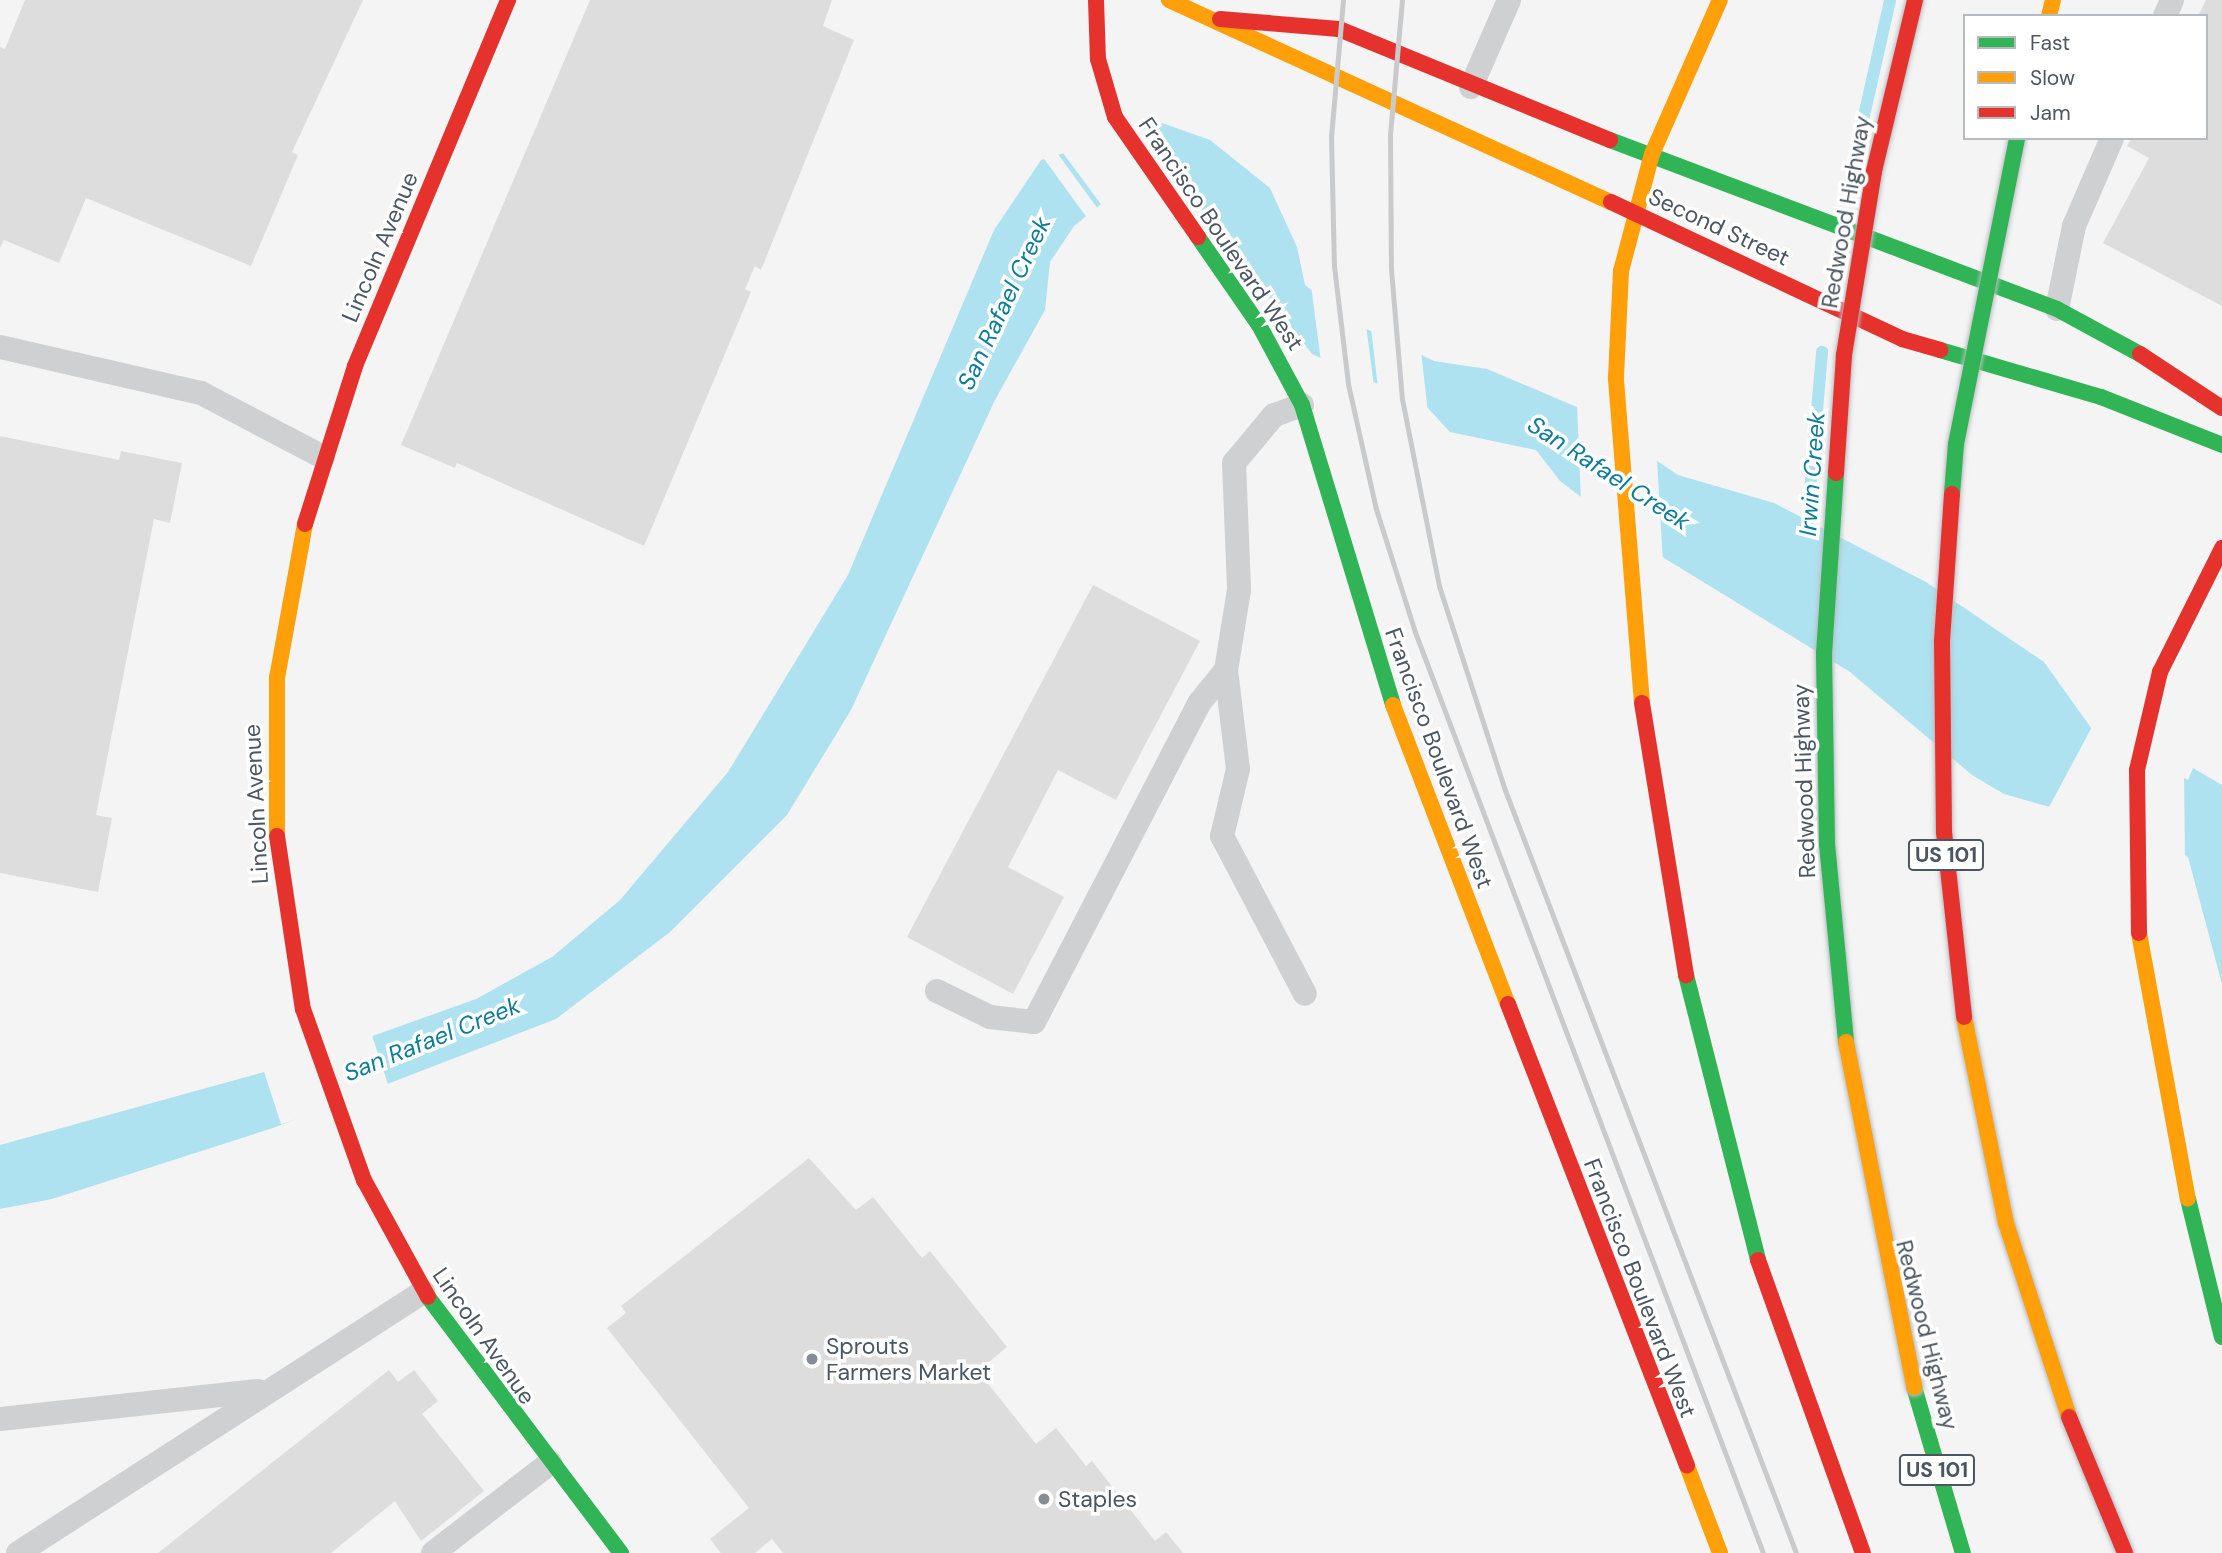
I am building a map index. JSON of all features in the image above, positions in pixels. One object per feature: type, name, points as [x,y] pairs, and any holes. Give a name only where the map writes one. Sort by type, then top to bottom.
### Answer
[{"type":"main road","name":"Lincoln Avenue","points":[[509,0],[323,457],[291,580],[274,721],[278,861],[303,1009],[340,1123],[423,1292],[550,1463],[621,1553]]},
{"type":"main road","name":"Francisco Boulevard West","points":[[1096,0],[1108,103],[1171,201],[1253,316],[1302,405],[1389,695],[1720,1553]]},
{"type":"main road","name":"Second Street","points":[[1170,0],[1339,29],[1471,87],[2057,309],[2110,334],[2222,408]]},
{"type":"main road","points":[[1720,0],[1652,154],[1634,212],[1616,310],[1616,398],[1629,584],[1664,862],[1722,1140],[1787,1353],[1863,1553]]},
{"type":"main road","name":"Redwood Highway","points":[[1914,0],[1874,171],[1844,355],[1824,653],[1827,844],[1845,1034],[1877,1223],[1914,1387],[1963,1553]]},
{"type":"main road","name":"Second Street","points":[[1213,9],[1311,71],[1634,212],[1902,339],[2101,397],[2222,445]]},
{"type":"main road","name":"US 101","points":[[2017,140],[1956,444],[1942,642],[1944,832],[1965,1028],[2006,1223],[2065,1408],[2124,1553]]},
{"type":"main road","points":[[2222,548],[2170,644],[2146,725],[2133,837],[2141,966],[2171,1131],[2222,1337]]},
{"type":"lane","points":[[1471,87],[1509,0]]},
{"type":"lane","points":[[2057,309],[2074,226],[2111,140]]},
{"type":"lane","points":[[0,347],[191,389],[323,457]]},
{"type":"lane","points":[[1302,405],[1274,415],[1234,463],[1239,590],[1226,670],[1238,769],[1222,836],[1306,995]]},
{"type":"lane","points":[[937,991],[990,1017],[1034,1022],[1200,702],[1226,670]]},
{"type":"lane","points":[[18,1553],[262,1391],[423,1292]]},
{"type":"lane","points":[[0,1419],[262,1391]]},
{"type":"lane","points":[[433,1553],[550,1463]]},
{"type":"water","name":"San Rafael Creek","points":[[1162,123],[1210,140],[1270,188],[1297,247],[1305,285],[1354,323],[1434,361],[1487,369],[1577,407],[1678,475],[1774,503],[1926,582],[2044,662],[2094,732],[2188,780],[2193,768],[2222,785],[2222,984],[2188,857],[2144,828],[2083,806],[2050,807],[2004,794],[1972,775],[1850,672],[1651,550],[1560,481],[1536,450],[1450,432],[1426,406],[1312,354],[1183,185],[1127,183],[1074,226],[1050,262],[1045,310],[995,400],[851,710],[787,815],[670,932],[556,1019],[273,1128],[52,1199],[0,1209],[0,1145],[297,1063],[476,999],[552,957],[620,900],[728,772],[848,575],[994,230],[1041,160]]},
{"type":"pier","points":[[1156,121],[1187,195],[1181,188],[1128,186],[1103,207],[1060,149]]},
{"type":"pier","points":[[1055,150],[1098,210],[1087,218],[1044,158]]},
{"type":"pier","points":[[1311,285],[1366,325],[1374,386],[1321,362]]},
{"type":"pier","points":[[1371,328],[1421,351],[1428,413],[1378,388]]},
{"type":"pier","points":[[1577,403],[1657,459],[1663,563],[1581,502]]},
{"type":"pier","points":[[2093,725],[2184,774],[2185,859],[2143,832],[2083,809],[2048,809]]},
{"type":"pier","points":[[370,1029],[389,1089],[281,1124],[262,1064]]},
{"type":"building","points":[[25,0],[363,0],[292,152],[298,155],[251,266],[86,198],[59,263],[4,240],[0,248],[0,47],[5,49]]},
{"type":"building","points":[[590,0],[832,0],[823,26],[854,40],[761,270],[755,266],[745,289],[751,292],[644,546],[457,463],[455,468],[401,445]]},
{"type":"building","points":[[2206,0],[2222,0],[2222,306],[2103,243],[2149,158],[2127,146],[2131,140],[2208,140],[2208,14],[2199,14]]},
{"type":"building","points":[[0,436],[119,460],[121,451],[182,463],[170,523],[154,519],[96,815],[112,818],[98,892],[0,873]]},
{"type":"building","points":[[1093,585],[1200,641],[1116,800],[1058,770],[1008,867],[1064,897],[1013,994],[907,937]]},
{"type":"building","name":"Sprouts Farmers Market","points":[[809,1158],[856,1210],[873,1197],[922,1258],[930,1251],[1007,1347],[978,1371],[1036,1444],[1056,1428],[1086,1466],[1092,1461],[1155,1541],[1166,1532],[1183,1553],[783,1553],[772,1539],[755,1553],[721,1553],[710,1539],[749,1508],[607,1328],[626,1313],[621,1306]]},
{"type":"building","points":[[389,1370],[398,1382],[414,1370],[438,1401],[422,1414],[484,1491],[421,1541],[395,1501],[331,1553],[158,1553]]},
{"type":"waterway","name":"Irwin Creek","points":[[1850,178],[1890,0]]},
{"type":"waterway","name":"Irwin Creek","points":[[1806,536],[1822,352]]},
{"type":"railway","points":[[1343,0],[1331,136],[1334,266],[1348,384],[1376,509],[1415,632],[1763,1553]]},
{"type":"railway","points":[[1402,0],[1390,135],[1391,269],[1402,399],[1439,586],[1505,790],[1796,1553]]},
{"type":"traffic: fast","points":[[1610,140],[2057,309],[2140,354]]},
{"type":"traffic: fast","points":[[1952,494],[1956,444],[2017,140]]},
{"type":"traffic: fast","points":[[1198,237],[1259,325],[1302,405],[1393,705]]},
{"type":"traffic: fast","points":[[1940,350],[2101,397],[2222,445]]},
{"type":"traffic: fast","points":[[1836,473],[1824,653],[1827,844],[1846,1042]]},
{"type":"traffic: fast","points":[[1686,975],[1758,1260]]},
{"type":"traffic: fast","points":[[2188,1199],[2222,1337]]},
{"type":"traffic: fast","points":[[428,1297],[621,1553]]},
{"type":"traffic: fast","points":[[1914,1387],[1963,1553]]},
{"type":"traffic: slow","points":[[1169,0],[1611,202]]},
{"type":"traffic: slow","points":[[1652,154],[1720,0]]},
{"type":"traffic: slow","points":[[2050,14],[2053,0]]},
{"type":"traffic: slow","points":[[1642,703],[1616,377],[1621,271],[1652,154]]},
{"type":"traffic: slow","points":[[277,836],[277,678],[305,524]]},
{"type":"traffic: slow","points":[[1393,705],[1508,1004]]},
{"type":"traffic: slow","points":[[2139,933],[2188,1199]]},
{"type":"traffic: slow","points":[[1964,1017],[2006,1223],[2069,1417]]},
{"type":"traffic: slow","points":[[1846,1042],[1914,1387]]},
{"type":"traffic: slow","points":[[1687,1466],[1720,1553]]},
{"type":"traffic: jam","points":[[305,524],[355,366],[508,0]]},
{"type":"traffic: jam","points":[[1096,0],[1098,59],[1115,117],[1198,237]]},
{"type":"traffic: jam","points":[[1836,473],[1844,355],[1874,171],[1915,0]]},
{"type":"traffic: jam","points":[[1220,19],[1339,29],[1610,140]]},
{"type":"traffic: jam","points":[[1611,202],[1902,339],[1940,350]]},
{"type":"traffic: jam","points":[[2140,354],[2222,408]]},
{"type":"traffic: jam","points":[[1952,494],[1942,642],[1944,832],[1964,1017]]},
{"type":"traffic: jam","points":[[2139,933],[2137,770],[2160,672],[2222,548]]},
{"type":"traffic: jam","points":[[1642,703],[1686,975]]},
{"type":"traffic: jam","points":[[277,836],[303,1009],[364,1180],[428,1297]]},
{"type":"traffic: jam","points":[[1508,1004],[1687,1466]]},
{"type":"traffic: jam","points":[[1758,1260],[1863,1553]]},
{"type":"traffic: jam","points":[[2069,1417],[2125,1553]]},
{"type":"place","name":"Sprouts Farmers Market","points":[[812,1359]]},
{"type":"place","name":"Staples","points":[[1044,1499]]}]
